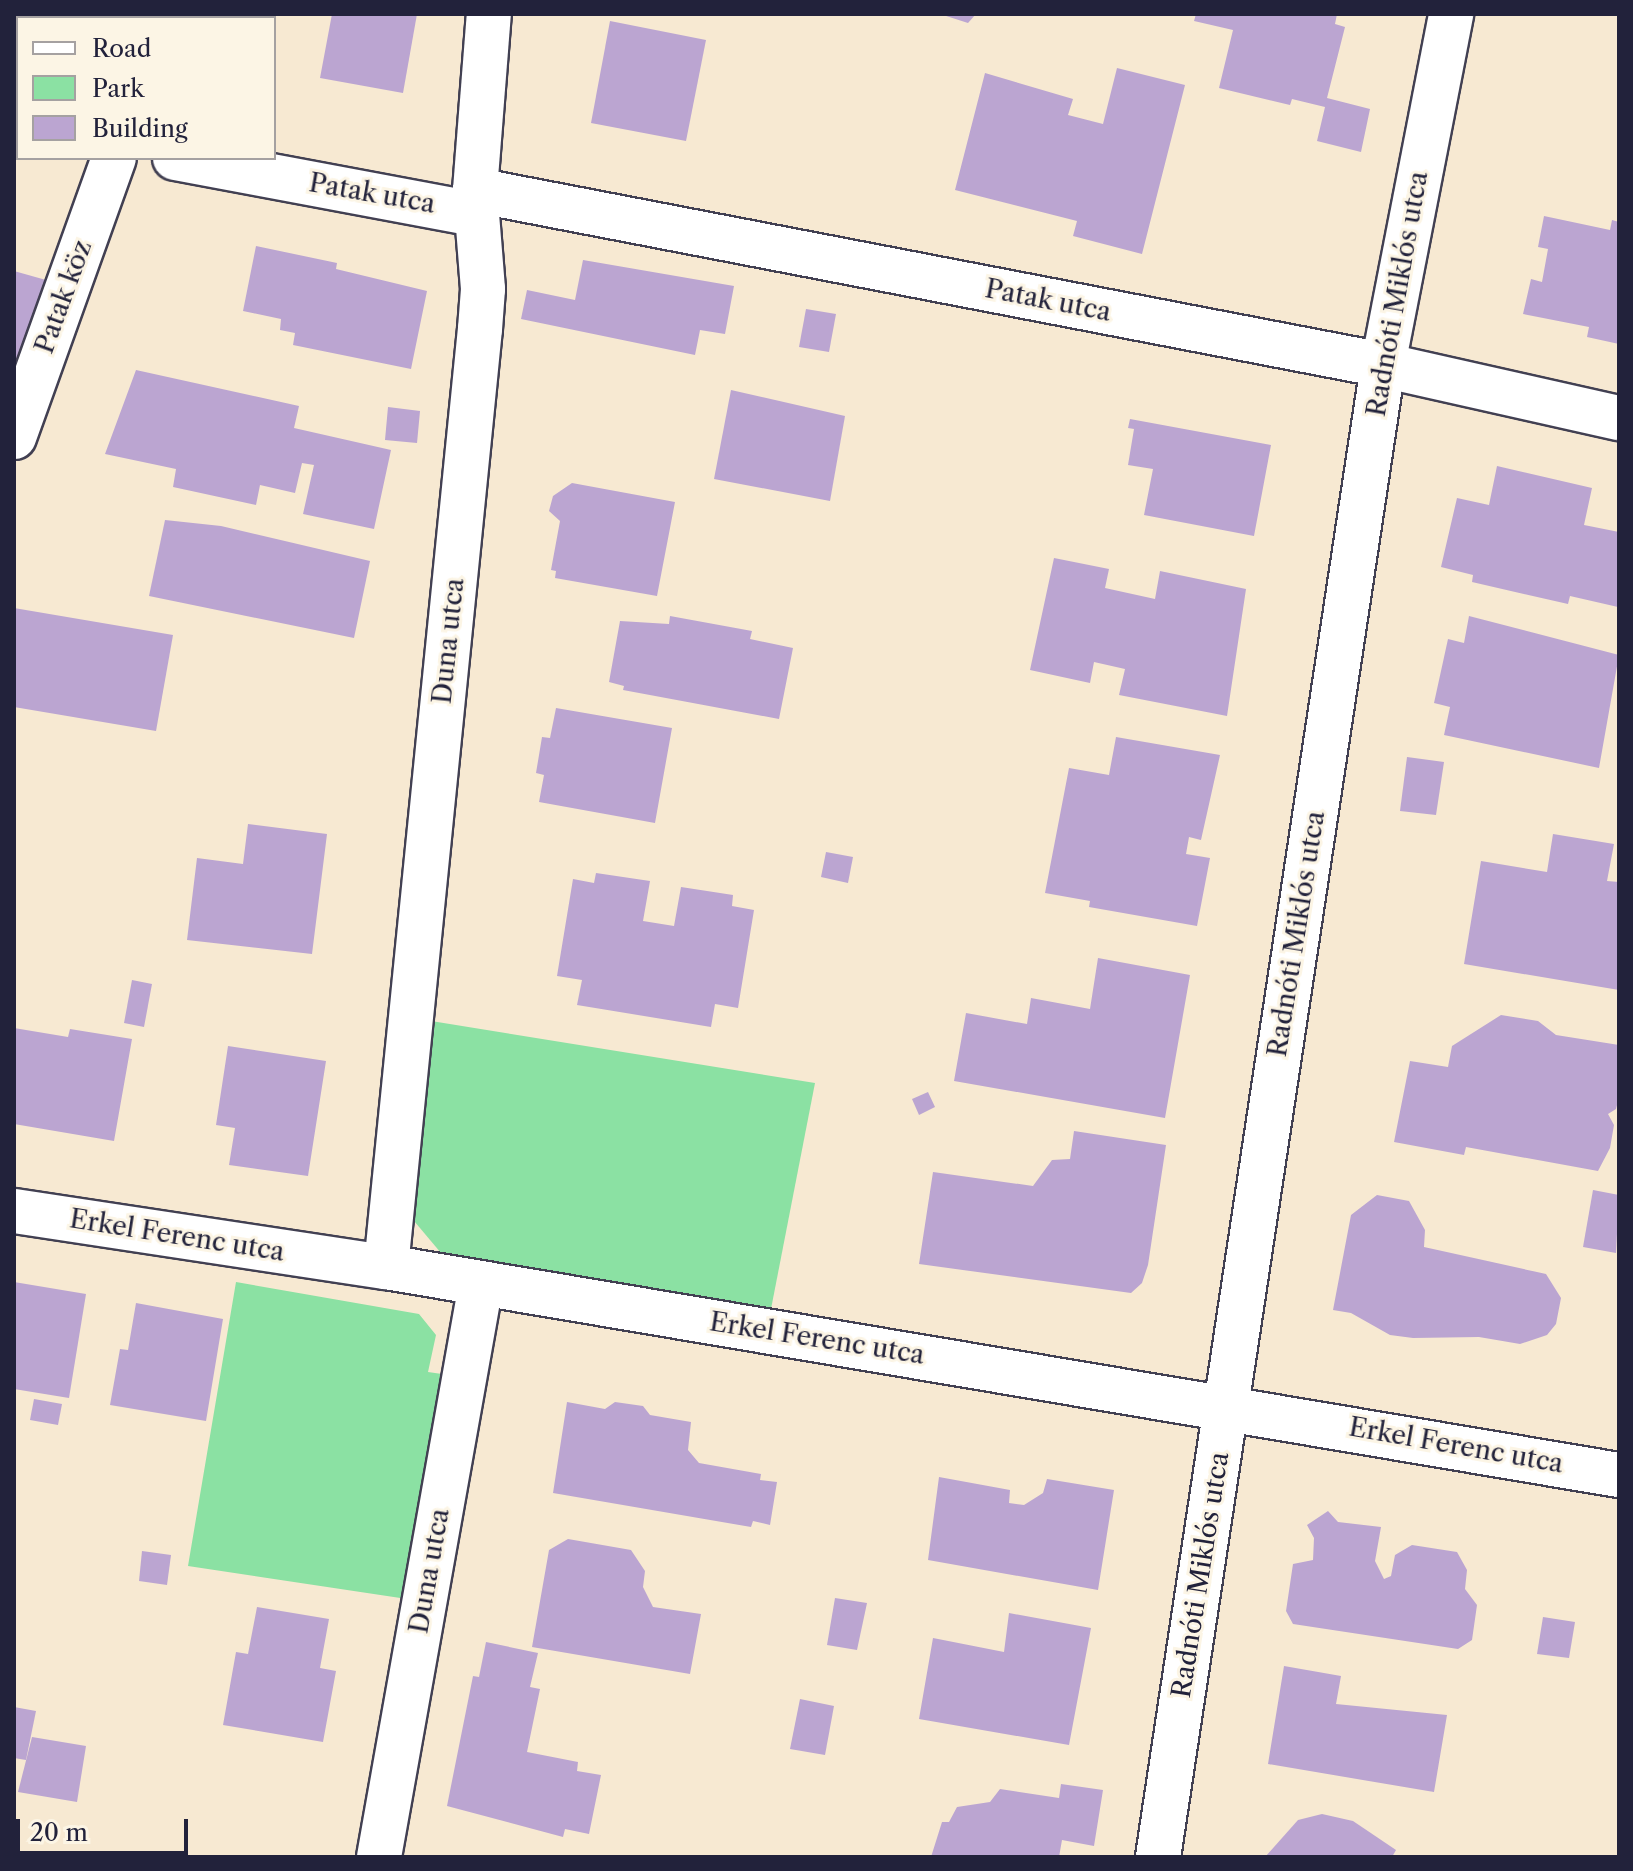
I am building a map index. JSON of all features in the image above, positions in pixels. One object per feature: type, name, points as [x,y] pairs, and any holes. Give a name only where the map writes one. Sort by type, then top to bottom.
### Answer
[{"type":"street","name":"Duna utca","points":[[386,1267],[480,329],[483,289],[475,202],[489,14]]},
{"type":"street","name":"Radnóti Miklós utca","points":[[1158,1857],[1383,365],[1451,14]]},
{"type":"street","name":"Patak köz","points":[[14,437],[113,160]]},
{"type":"street","name":"Patak utca","points":[[189,160],[475,202],[1383,365],[1619,418]]},
{"type":"street","name":"Erkel Ferenc utca","points":[[14,1211],[386,1267],[1227,1406],[1619,1475]]},
{"type":"street","name":"Duna utca","points":[[379,1857],[481,1284]]},
{"type":"green space","points":[[425,1020],[815,1083],[771,1309],[456,1263],[441,1253],[409,1215]]},
{"type":"green space","points":[[236,1282],[419,1314],[436,1335],[428,1372],[442,1374],[407,1599],[188,1566]]},
{"type":"building","points":[[332,14],[417,14],[403,93],[320,78]]},
{"type":"building","points":[[940,14],[976,14],[968,23]]},
{"type":"building","points":[[1196,14],[1337,14],[1335,24],[1345,27],[1327,98],[1370,109],[1361,152],[1317,141],[1325,107],[1292,99],[1290,105],[1219,88],[1233,30],[1194,21]]},
{"type":"building","points":[[610,21],[706,40],[686,141],[591,123]]},
{"type":"building","points":[[1117,68],[1185,85],[1142,254],[1073,236],[1077,221],[955,190],[985,73],[1073,99],[1068,115],[1103,124]]},
{"type":"building","points":[[1544,216],[1610,230],[1612,220],[1619,222],[1619,344],[1587,337],[1589,327],[1523,314],[1531,279],[1542,282],[1548,249],[1538,247]]},
{"type":"building","points":[[256,246],[337,263],[336,269],[427,291],[411,369],[293,345],[295,333],[280,330],[281,319],[243,311]]},
{"type":"building","points":[[583,260],[734,286],[725,334],[700,330],[695,355],[521,319],[527,290],[575,300]]},
{"type":"building","points":[[14,271],[46,280],[15,365],[14,365]]},
{"type":"building","points":[[806,309],[836,314],[829,352],[799,347]]},
{"type":"building","points":[[136,370],[299,406],[294,428],[391,450],[374,529],[303,514],[314,465],[302,463],[295,493],[260,485],[256,505],[173,487],[176,469],[105,454]]},
{"type":"building","points":[[731,390],[845,416],[830,501],[714,479]]},
{"type":"building","points":[[388,407],[420,411],[417,443],[385,440]]},
{"type":"building","points":[[1130,419],[1271,445],[1254,536],[1144,515],[1153,469],[1128,465],[1134,429],[1128,428]]},
{"type":"building","points":[[1497,466],[1592,488],[1584,525],[1619,532],[1618,607],[1570,596],[1568,604],[1472,582],[1473,575],[1441,567],[1457,498],[1489,505]]},
{"type":"building","points":[[572,483],[675,502],[657,596],[555,578],[556,571],[551,570],[560,521],[549,511],[553,496]]},
{"type":"building","points":[[165,520],[221,526],[370,561],[354,638],[149,596]]},
{"type":"building","points":[[1054,558],[1109,569],[1105,588],[1155,599],[1160,571],[1246,589],[1227,716],[1119,695],[1125,669],[1094,662],[1090,683],[1030,670]]},
{"type":"building","points":[[14,608],[173,635],[156,731],[14,707]]},
{"type":"building","points":[[670,616],[752,631],[750,639],[793,648],[779,719],[623,690],[624,686],[609,682],[620,621],[669,624]]},
{"type":"building","points":[[1469,616],[1619,655],[1599,768],[1444,735],[1450,707],[1434,703],[1448,639],[1464,643]]},
{"type":"building","points":[[556,708],[672,728],[655,823],[539,802],[544,775],[536,773],[542,737],[550,738]]},
{"type":"building","points":[[1116,737],[1220,755],[1201,840],[1189,837],[1186,854],[1210,858],[1197,926],[1089,907],[1090,901],[1045,893],[1069,768],[1109,775]]},
{"type":"building","points":[[1407,757],[1444,762],[1436,815],[1400,811]]},
{"type":"building","points":[[248,824],[327,834],[312,954],[187,940],[197,858],[243,864]]},
{"type":"building","points":[[1553,834],[1614,844],[1607,881],[1619,882],[1619,990],[1464,964],[1481,861],[1547,872]]},
{"type":"building","points":[[826,852],[853,857],[848,883],[821,877]]},
{"type":"building","points":[[596,873],[650,881],[643,921],[674,926],[681,887],[733,895],[732,906],[754,910],[738,1008],[715,1004],[711,1027],[577,1005],[582,980],[557,976],[573,879],[594,883]]},
{"type":"building","points":[[1098,958],[1190,975],[1165,1118],[954,1081],[966,1013],[1027,1024],[1031,998],[1090,1009]]},
{"type":"building","points":[[132,980],[152,984],[144,1027],[124,1023]]},
{"type":"building","points":[[1501,1015],[1538,1021],[1556,1035],[1619,1045],[1619,1097],[1616,1109],[1608,1114],[1614,1125],[1610,1148],[1598,1171],[1466,1147],[1464,1155],[1394,1142],[1410,1061],[1448,1067],[1452,1046]]},
{"type":"building","points":[[14,1028],[68,1037],[70,1029],[132,1039],[114,1141],[14,1124]]},
{"type":"building","points":[[228,1046],[326,1061],[308,1176],[229,1165],[235,1128],[216,1125]]},
{"type":"building","points":[[928,1092],[935,1107],[919,1115],[912,1099]]},
{"type":"building","points":[[1074,1131],[1166,1145],[1148,1265],[1142,1283],[1131,1293],[919,1264],[933,1172],[1033,1186],[1052,1160],[1070,1159]]},
{"type":"building","points":[[1593,1190],[1619,1195],[1616,1253],[1583,1247]]},
{"type":"building","points":[[1377,1195],[1409,1201],[1425,1230],[1424,1247],[1546,1274],[1561,1298],[1556,1324],[1547,1335],[1520,1344],[1479,1337],[1413,1338],[1390,1335],[1351,1313],[1333,1310],[1351,1215]]},
{"type":"building","points":[[14,1282],[86,1294],[69,1398],[14,1389]]},
{"type":"building","points":[[136,1303],[223,1319],[206,1421],[110,1405],[120,1349],[128,1350]]},
{"type":"building","points":[[34,1399],[62,1404],[58,1425],[30,1420]]},
{"type":"building","points":[[567,1402],[605,1409],[615,1402],[643,1406],[650,1415],[691,1422],[688,1450],[699,1463],[761,1474],[760,1480],[777,1482],[770,1525],[753,1521],[751,1527],[553,1493]]},
{"type":"building","points":[[939,1477],[1010,1490],[1009,1503],[1024,1505],[1043,1493],[1047,1479],[1114,1490],[1098,1590],[928,1560]]},
{"type":"building","points":[[1328,1511],[1338,1522],[1381,1527],[1375,1561],[1384,1579],[1391,1576],[1395,1555],[1412,1545],[1457,1552],[1467,1570],[1465,1589],[1477,1605],[1472,1640],[1458,1649],[1293,1624],[1286,1611],[1293,1564],[1313,1560],[1314,1538],[1307,1525]]},
{"type":"building","points":[[568,1539],[631,1550],[645,1571],[643,1587],[653,1607],[701,1614],[690,1674],[532,1647],[549,1550]]},
{"type":"building","points":[[142,1551],[171,1555],[167,1585],[139,1581]]},
{"type":"building","points":[[835,1598],[867,1603],[857,1650],[827,1645]]},
{"type":"building","points":[[257,1607],[329,1619],[320,1668],[336,1671],[323,1742],[223,1725],[236,1652],[248,1654]]},
{"type":"building","points":[[1009,1613],[1091,1628],[1069,1745],[919,1719],[933,1638],[1004,1652]]},
{"type":"building","points":[[1543,1617],[1575,1622],[1569,1658],[1537,1654]]},
{"type":"building","points":[[486,1642],[538,1653],[530,1687],[540,1689],[527,1752],[578,1762],[577,1771],[601,1775],[589,1834],[565,1829],[563,1837],[447,1806],[473,1676],[479,1677]]},
{"type":"building","points":[[1284,1666],[1341,1676],[1336,1704],[1447,1715],[1434,1792],[1268,1764]]},
{"type":"building","points":[[800,1699],[834,1706],[825,1755],[790,1749]]},
{"type":"building","points":[[14,1707],[36,1711],[26,1760],[14,1758]]},
{"type":"building","points":[[32,1737],[86,1746],[77,1802],[18,1792]]},
{"type":"building","points":[[1061,1784],[1103,1790],[1094,1846],[1062,1840],[1059,1857],[931,1857],[942,1822],[949,1822],[957,1807],[990,1802],[1000,1789],[1059,1798]]},
{"type":"building","points":[[1322,1814],[1353,1821],[1396,1850],[1392,1857],[1265,1857],[1298,1820]]}]
